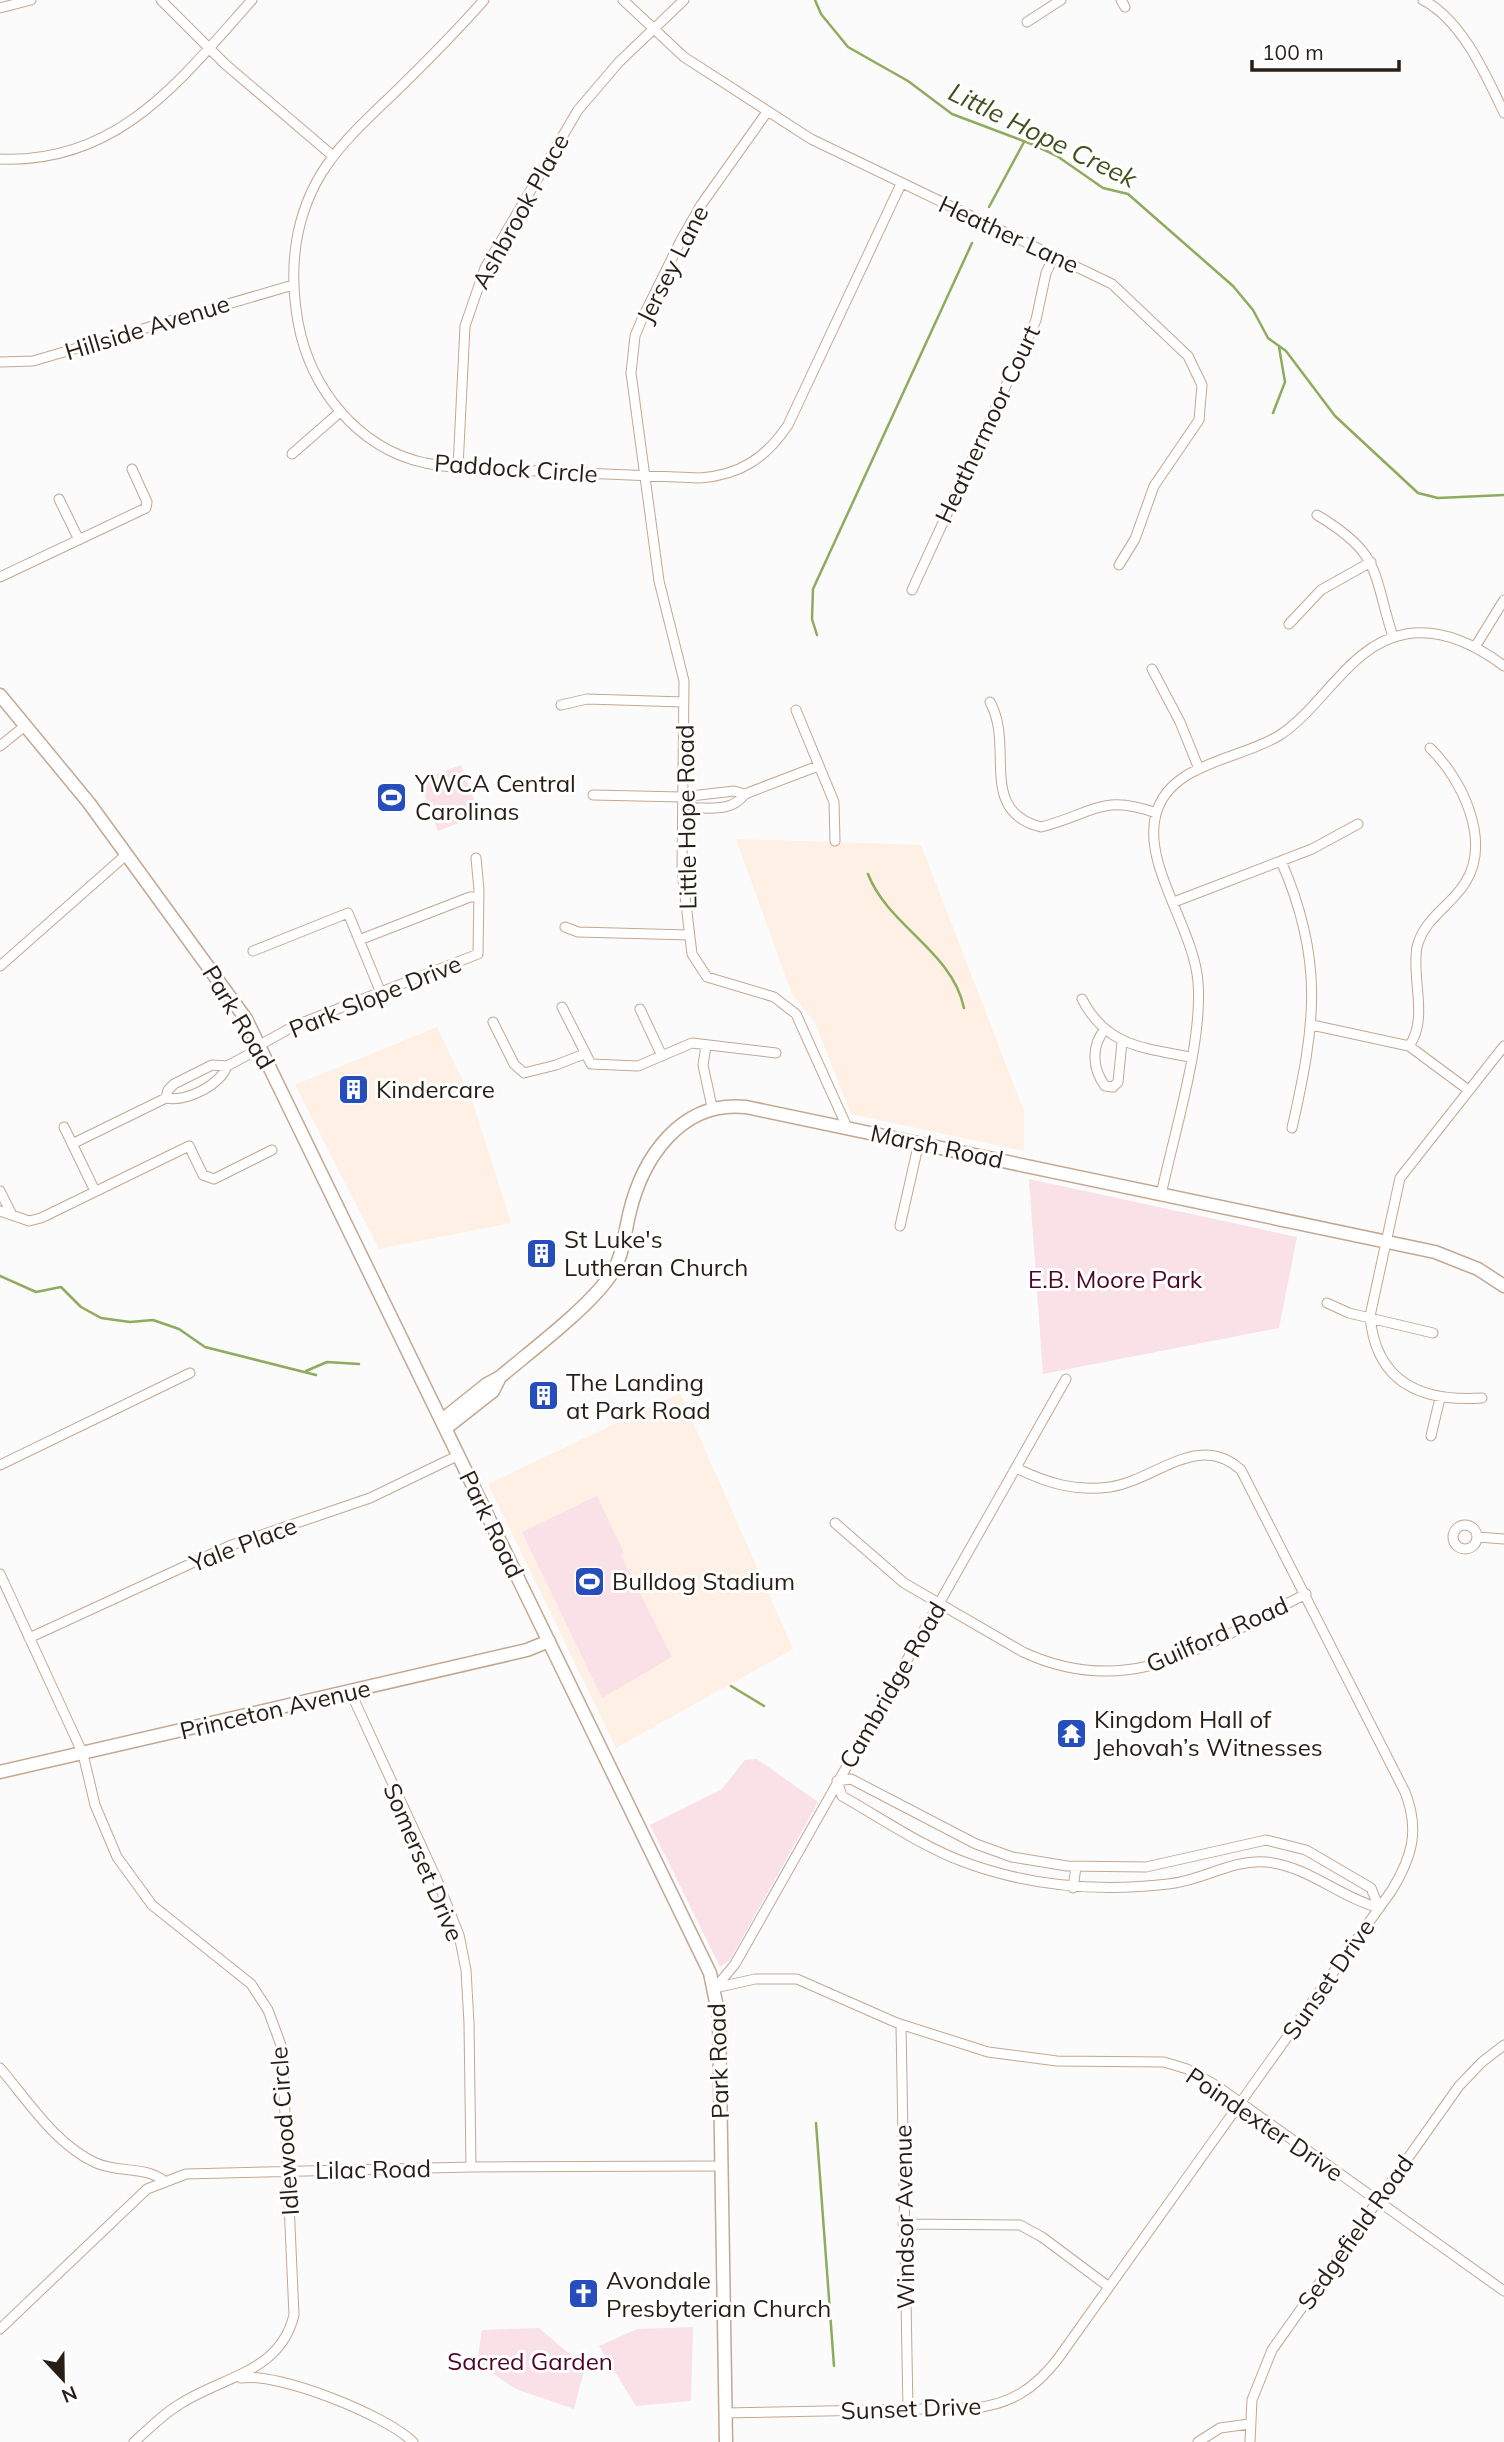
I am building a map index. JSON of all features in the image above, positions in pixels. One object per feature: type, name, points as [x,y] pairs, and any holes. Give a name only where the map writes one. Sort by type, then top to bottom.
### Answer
[{"type":"main road","name":"Park Road","points":[[0,695],[127,854],[225,988],[260,1046],[706,1965],[715,1988],[719,2017],[726,2442]]},
{"type":"main road","name":"Marsh Road","points":[[444,1424],[610,1277],[623,1248],[634,1197],[657,1151],[682,1122],[712,1107],[746,1107],[847,1127],[1385,1241],[1457,1259],[1504,1286]]},
{"type":"main road","name":"Princeton Avenue","points":[[0,1772],[527,1650],[549,1642]]},
{"type":"street","points":[[0,8],[31,0]]},
{"type":"street","points":[[161,0],[209,49],[333,156]]},
{"type":"street","points":[[0,159],[47,156],[73,149],[121,129],[163,99],[252,0]]},
{"type":"street","name":"Paddock Circle","points":[[484,0],[333,156],[316,184],[300,226],[293,285],[306,353],[320,384],[340,412],[367,436],[394,452],[422,462],[458,467],[700,478],[732,472],[758,459],[777,442],[788,425],[901,184]]},
{"type":"street","name":"Heather Lane","points":[[623,0],[684,57],[820,144],[1096,274],[1126,295],[1188,356],[1202,385],[1203,407],[1194,432],[1154,486],[1135,539],[1119,565]]},
{"type":"street","name":"Ashbrook Place","points":[[458,467],[465,326],[485,268],[578,110],[619,62],[684,0]]},
{"type":"street","points":[[1027,22],[1060,0]]},
{"type":"street","points":[[1423,0],[1434,7],[1457,32],[1504,113]]},
{"type":"street","name":"Jersey Lane","points":[[645,476],[631,373],[635,336],[701,205],[767,112]]},
{"type":"street","name":"Heathermoor Court","points":[[912,590],[1036,320],[1046,273],[1054,256]]},
{"type":"street","name":"Hillside Avenue","points":[[0,362],[33,361],[293,285]]},
{"type":"street","points":[[292,454],[340,412]]},
{"type":"street","points":[[0,577],[146,508],[147,502],[132,469]]},
{"type":"street","name":"Little Hope Road","points":[[645,476],[659,581],[681,660],[684,702],[682,871],[689,935],[696,965],[707,977],[774,997],[796,1014],[847,1127]]},
{"type":"street","points":[[60,499],[79,540]]},
{"type":"street","points":[[1317,515],[1353,538],[1371,562],[1393,637]]},
{"type":"street","points":[[1289,624],[1321,590],[1371,562]]},
{"type":"street","points":[[1475,648],[1504,600]]},
{"type":"street","points":[[1161,1195],[1197,1022],[1198,979],[1191,946],[1153,842],[1156,813],[1172,786],[1199,769],[1282,733],[1308,713],[1361,656],[1393,637],[1424,632],[1441,634],[1475,648],[1504,666]]},
{"type":"street","points":[[1152,669],[1180,722],[1199,769]]},
{"type":"street","points":[[561,705],[587,699],[684,702]]},
{"type":"street","points":[[990,702],[1001,729],[1000,786],[1005,803],[1018,818],[1041,827],[1110,802],[1132,804],[1156,813]]},
{"type":"street","points":[[796,710],[834,802],[835,841]]},
{"type":"street","points":[[0,746],[26,726]]},
{"type":"street","points":[[1409,1046],[1416,1033],[1418,1018],[1418,942],[1427,925],[1465,883],[1476,854],[1474,828],[1458,788],[1445,763],[1430,748]]},
{"type":"street","points":[[682,797],[695,808],[725,807],[737,804],[745,794],[818,766]]},
{"type":"street","points":[[593,795],[682,797],[734,791],[745,794]]},
{"type":"street","points":[[1174,902],[1281,861],[1358,824]]},
{"type":"street","points":[[0,966],[127,854]]},
{"type":"street","name":"Park Slope Drive","points":[[227,1066],[294,1026],[478,954],[479,897],[476,858]]},
{"type":"street","points":[[1281,861],[1296,897],[1309,947],[1312,1025],[1292,1128]]},
{"type":"street","points":[[359,940],[470,897],[479,897]]},
{"type":"street","points":[[253,951],[348,913],[381,993]]},
{"type":"street","points":[[565,927],[578,932],[689,935]]},
{"type":"street","points":[[1082,999],[1105,1029],[1122,1042],[1190,1057]]},
{"type":"street","points":[[562,1007],[591,1064],[632,1067],[692,1044],[776,1054]]},
{"type":"street","points":[[640,1009],[662,1056]]},
{"type":"street","points":[[493,1022],[514,1064],[524,1073],[584,1054]]},
{"type":"street","points":[[1312,1025],[1409,1046],[1467,1089]]},
{"type":"street","points":[[1105,1029],[1097,1040],[1095,1056],[1098,1076],[1105,1086],[1113,1087],[1118,1082],[1122,1042]]},
{"type":"street","points":[[706,1046],[703,1065],[712,1107]]},
{"type":"street","points":[[1482,1398],[1440,1398],[1416,1390],[1388,1368],[1377,1349],[1370,1316],[1400,1178],[1467,1089],[1504,1046]]},
{"type":"street","points":[[72,1144],[166,1098],[182,1099],[219,1080],[227,1066],[212,1065],[174,1084],[168,1090],[166,1098]]},
{"type":"street","points":[[64,1127],[95,1191]]},
{"type":"street","points":[[900,1226],[919,1142]]},
{"type":"street","points":[[0,1211],[29,1221],[41,1218],[189,1146],[203,1175],[214,1179],[272,1150]]},
{"type":"street","points":[[0,1191],[12,1215]]},
{"type":"street","points":[[1326,1303],[1349,1313],[1433,1333]]},
{"type":"street","points":[[0,1465],[190,1373]]},
{"type":"street","name":"Cambridge Road","points":[[715,1988],[735,1964],[1066,1379]]},
{"type":"street","points":[[1431,1436],[1440,1398]]},
{"type":"street","name":"Sunset Drive","points":[[725,2413],[984,2407],[1024,2393],[1051,2369],[1379,1908],[1409,1860],[1414,1837],[1410,1807],[1251,1484],[1241,1470],[1214,1454],[1194,1454],[1138,1480],[1089,1489],[1053,1484],[1016,1468]]},
{"type":"street","name":"Yale Place","points":[[29,1638],[229,1546],[370,1498],[459,1455]]},
{"type":"street","name":"Guilford Road","points":[[835,1523],[894,1576],[1043,1661],[1064,1668],[1108,1673],[1162,1664],[1306,1594]]},
{"type":"street","points":[[1477,1537],[1504,1539]]},
{"type":"street","name":"Idlewood Circle","points":[[0,1574],[83,1754],[104,1831],[130,1878],[171,1924],[244,1977],[268,2010],[285,2064],[294,2315],[290,2329],[275,2353],[261,2364],[180,2403],[134,2442]]},
{"type":"street","name":"Somerset Drive","points":[[350,1691],[437,1880],[459,1936],[466,1970],[469,2023],[471,2167]]},
{"type":"street","points":[[851,1779],[976,1844],[1012,1857],[1076,1867],[1146,1867],[1266,1840],[1306,1850],[1371,1888],[1379,1908],[1356,1902],[1291,1866],[1263,1862],[1171,1884],[1073,1888],[1009,1875],[963,1862],[842,1796],[837,1781],[851,1779]]},
{"type":"street","points":[[1073,1888],[1076,1867]]},
{"type":"street","name":"Poindexter Drive","points":[[715,1988],[755,1979],[797,1979],[901,2025],[954,2043],[1022,2057],[1092,2063],[1172,2064],[1194,2072],[1504,2291]]},
{"type":"street","name":"Windsor Avenue","points":[[901,2025],[908,2410]]},
{"type":"street","name":"Sedgefield Road","points":[[1250,2442],[1249,2424],[1258,2379],[1272,2350],[1459,2086],[1504,2045]]},
{"type":"street","points":[[0,2068],[67,2145],[82,2156],[112,2169],[144,2171],[164,2180]]},
{"type":"street","name":"Lilac Road","points":[[0,2329],[147,2189],[164,2180],[186,2174],[471,2167],[720,2166]]},
{"type":"street","points":[[903,2224],[1020,2225],[1042,2237],[1109,2287]]},
{"type":"street","points":[[232,2379],[256,2376],[279,2379],[385,2423],[413,2442]]},
{"type":"street","points":[[1198,2442],[1220,2428],[1249,2424]]},
{"type":"shaded area","points":[[736,839],[921,845],[1024,1111],[1024,1151],[851,1114],[815,1023],[792,994]]},
{"type":"shaded area","points":[[437,1027],[472,1100],[511,1223],[379,1249],[295,1085]]},
{"type":"shaded area","points":[[680,1393],[793,1649],[616,1748],[488,1484]]},
{"type":"green space","points":[[461,765],[480,815],[438,831],[419,781]]},
{"type":"green space","name":"E.B. Moore Park","points":[[1029,1179],[1297,1237],[1279,1328],[1043,1374]]},
{"type":"green space","name":"Bulldog Stadium","points":[[597,1496],[624,1553],[621,1555],[672,1657],[602,1698],[522,1532]]},
{"type":"green space","points":[[757,1759],[818,1802],[730,1960],[720,1967],[650,1825],[722,1789],[745,1760]]},
{"type":"green space","points":[[693,2327],[691,2401],[636,2406],[599,2346],[637,2329]]},
{"type":"green space","name":"Sacred Garden","points":[[539,2328],[585,2367],[574,2409],[516,2389],[477,2363],[482,2330]]},
{"type":"waterway","name":"Little Hope Creek","points":[[815,0],[821,14],[848,47],[908,81],[952,114],[1034,145],[1057,156],[1103,188],[1128,194],[1233,286],[1253,310],[1268,338],[1286,351],[1335,416],[1418,493],[1438,498],[1504,495]]},
{"type":"waterway","points":[[989,207],[1024,142]]},
{"type":"waterway","points":[[817,635],[812,619],[813,589],[972,243]]},
{"type":"waterway","points":[[1273,413],[1285,382],[1279,347]]},
{"type":"waterway","points":[[868,874],[890,909],[947,970],[964,1008]]},
{"type":"waterway","points":[[0,1276],[36,1292],[61,1287],[81,1307],[101,1318],[130,1322],[153,1320],[179,1329],[205,1347],[316,1375]]},
{"type":"waterway","points":[[306,1371],[327,1362],[359,1364]]},
{"type":"waterway","points":[[731,1686],[764,1706]]},
{"type":"waterway","points":[[816,2123],[834,2366]]},
{"type":"place","name":"YWCA Central Carolinas","points":[[392,797]]},
{"type":"place","name":"Kindercare","points":[[353,1089]]},
{"type":"place","name":"St Luke's Lutheran Church","points":[[541,1253]]},
{"type":"place","name":"The Landing at Park Road","points":[[543,1396]]},
{"type":"place","name":"Bulldog Stadium","points":[[589,1581]]},
{"type":"place","name":"Kingdom Hall of Jehovah’s Witnesses","points":[[1071,1733]]},
{"type":"place","name":"Avondale Presbyterian Church","points":[[583,2294]]}]
